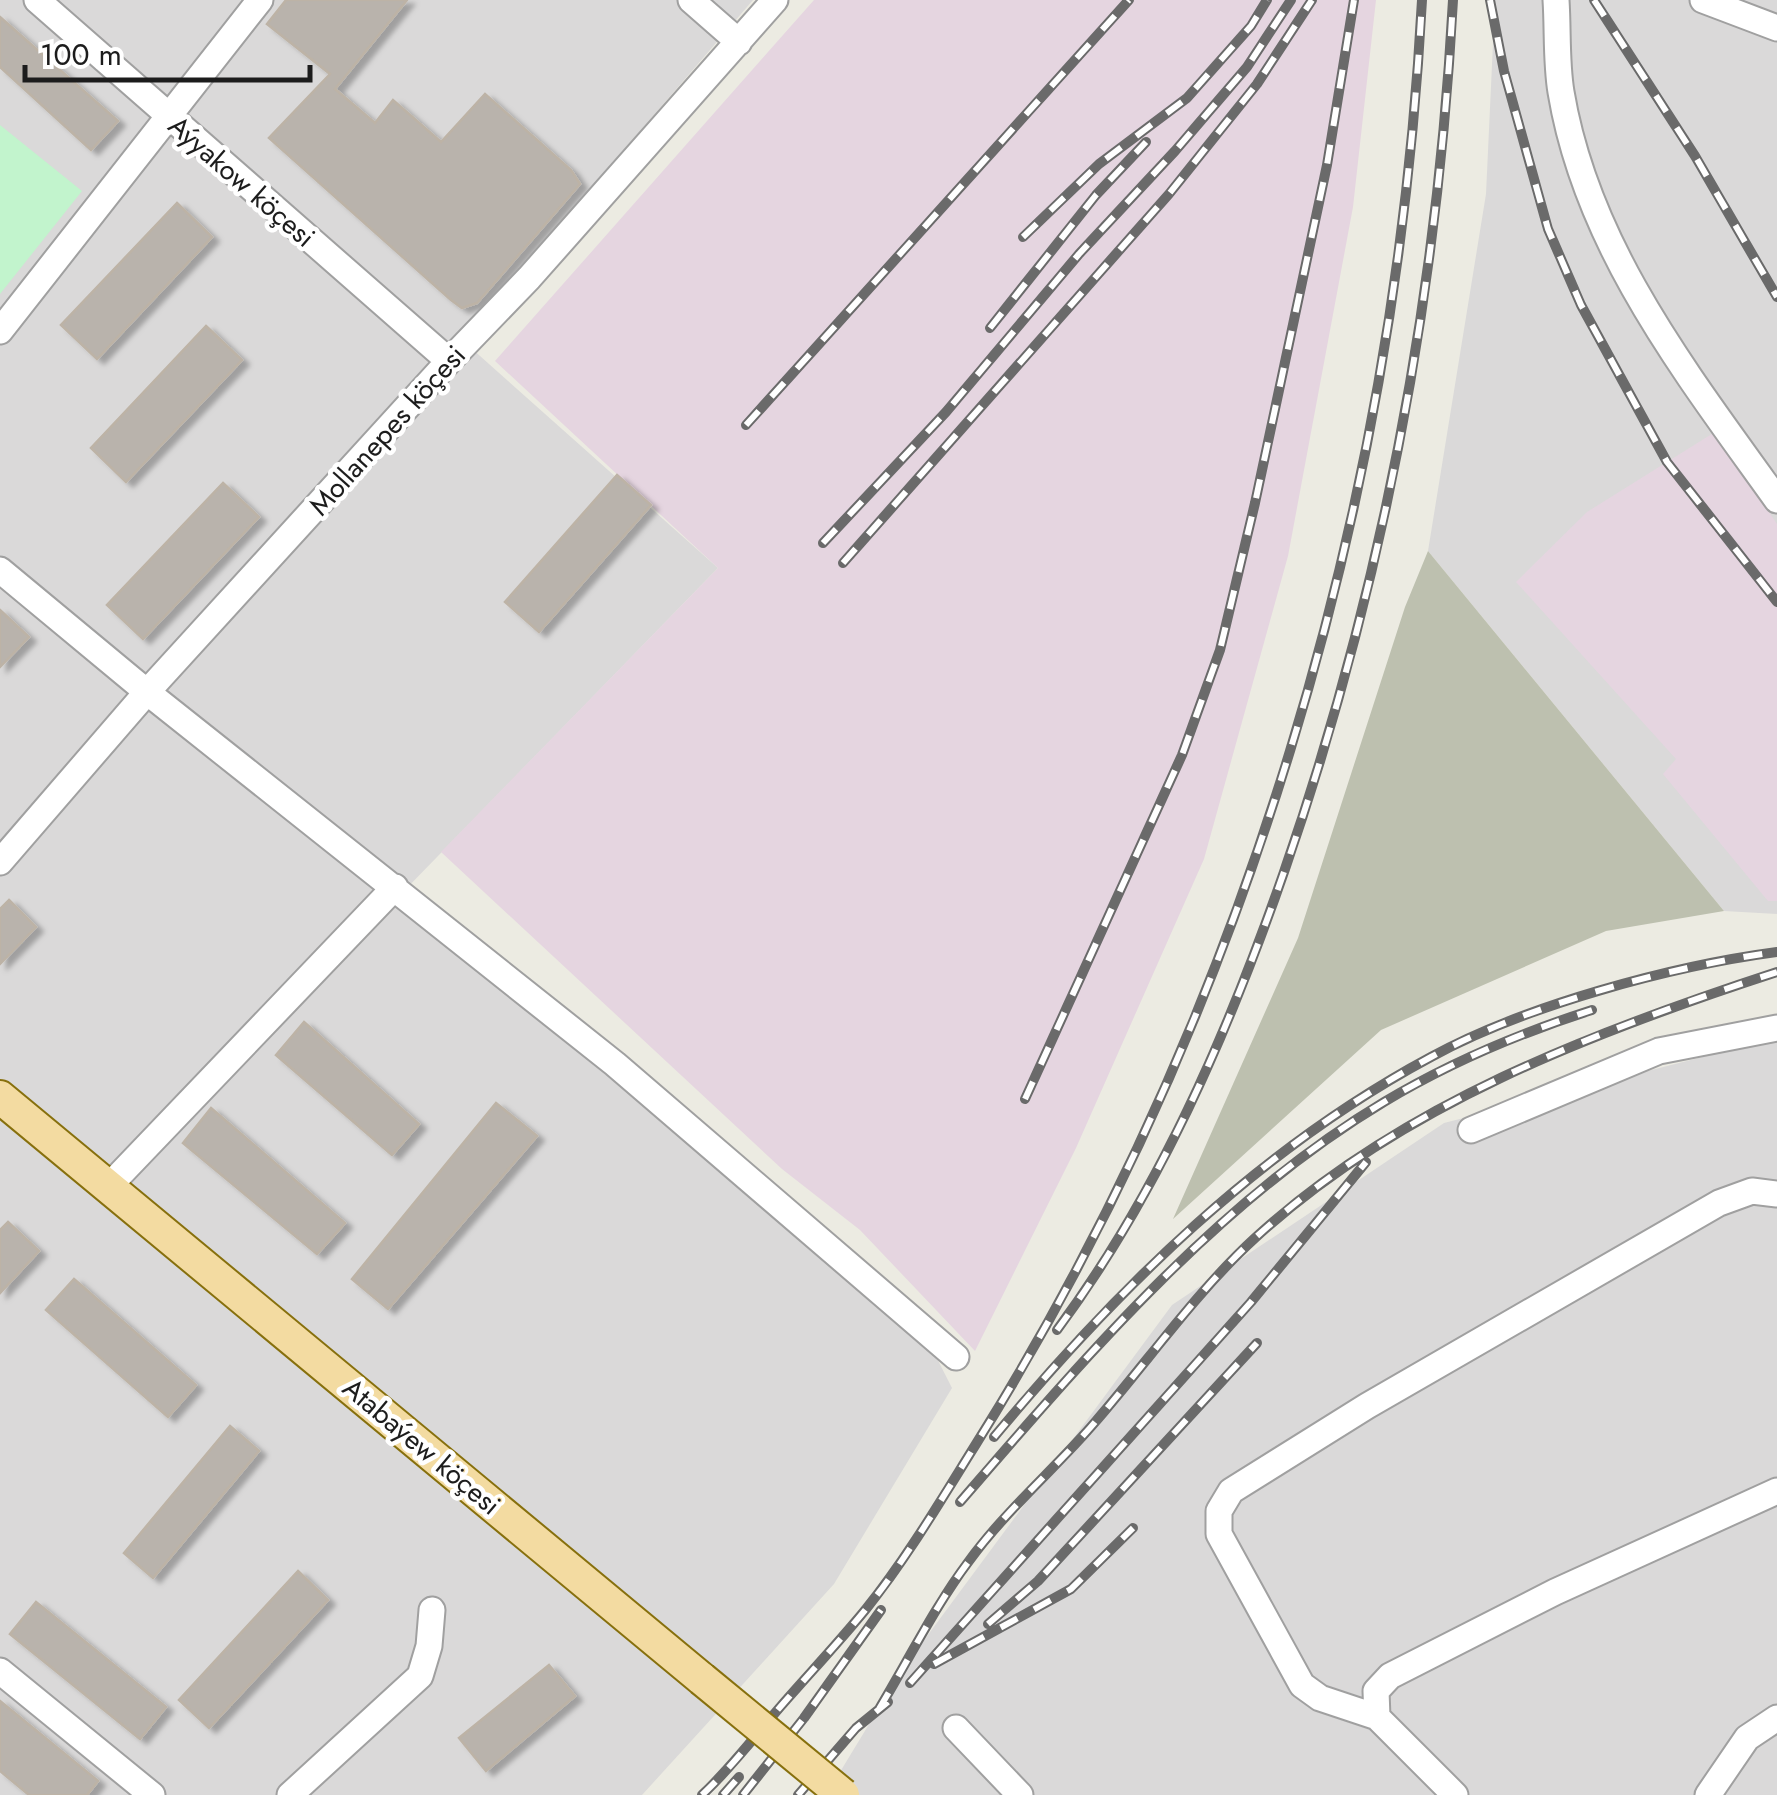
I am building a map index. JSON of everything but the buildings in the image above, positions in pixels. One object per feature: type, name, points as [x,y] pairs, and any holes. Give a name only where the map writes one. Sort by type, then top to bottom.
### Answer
[{"type":"main road","name":"Atabaýew köçesi","points":[[0,1097],[844,1795]]},
{"type":"street","name":"Aýyakow köçesi","points":[[37,0],[449,361]]},
{"type":"street","points":[[0,331],[260,0]]},
{"type":"street","points":[[690,0],[738,42]]},
{"type":"street","name":"Mollanepes köçesi","points":[[0,862],[147,692],[529,278],[776,0]]},
{"type":"street","points":[[1556,0],[1560,90],[1580,171],[1628,282],[1777,500]]},
{"type":"street","points":[[1703,0],[1777,28]]},
{"type":"street","points":[[0,570],[147,692],[615,1064],[956,1357]]},
{"type":"street","points":[[108,1187],[395,888]]},
{"type":"street","points":[[1471,1130],[1659,1051],[1777,1028]]},
{"type":"street","points":[[1446,1790],[1377,1717],[1320,1698],[1302,1685],[1219,1534],[1220,1511],[1231,1492],[1367,1406],[1719,1203],[1752,1191],[1777,1194]]},
{"type":"street","points":[[1377,1717],[1376,1691],[1390,1676],[1555,1592],[1777,1491]]},
{"type":"street","points":[[290,1795],[420,1676],[429,1646],[432,1610]]},
{"type":"street","points":[[0,1671],[152,1795]]},
{"type":"street","points":[[1708,1795],[1748,1738],[1777,1718]]},
{"type":"street","points":[[956,1728],[1020,1795]]},
{"type":"shaded area","points":[[0,0],[753,0],[461,339],[718,568],[401,894],[922,1329],[952,1388],[834,1584],[642,1795],[0,1795]]},
{"type":"shaded area","points":[[814,0],[1376,0],[1353,207],[1288,556],[1204,859],[1076,1148],[975,1351],[860,1230],[782,1169],[441,852],[718,568],[495,361]]},
{"type":"shaded area","points":[[1495,0],[1777,0],[1777,914],[1724,911],[1428,551],[1486,194]]},
{"type":"shaded area","points":[[1715,432],[1777,524],[1777,901],[1768,901],[1663,774],[1676,759],[1516,582],[1587,512]]},
{"type":"shaded area","points":[[1428,551],[1724,911],[1606,931],[1381,1030],[1173,1219],[1298,938],[1405,607]]},
{"type":"shaded area","points":[[1777,1038],[1777,1795],[826,1795],[902,1670],[1172,1305],[1444,1123]]},
{"type":"green space","points":[[0,125],[82,191],[0,294]]},
{"type":"railway","points":[[746,425],[1129,0]]},
{"type":"railway","points":[[1023,237],[1099,164],[1187,98],[1251,26],[1267,0]]},
{"type":"railway","points":[[823,543],[946,412],[1079,254],[1175,151],[1247,67],[1291,0]]},
{"type":"railway","points":[[843,563],[1169,194],[1257,84],[1312,0]]},
{"type":"railway","points":[[1025,1099],[1182,755],[1220,650],[1327,165],[1354,0]]},
{"type":"railway","points":[[702,1795],[866,1609],[910,1549],[976,1444],[1072,1279],[1156,1108],[1229,931],[1290,750],[1340,566],[1379,379],[1406,190],[1422,0]]},
{"type":"railway","points":[[1057,1330],[1128,1223],[1188,1110],[1262,932],[1319,766],[1350,658],[1399,442],[1434,223],[1453,0]]},
{"type":"railway","points":[[1490,0],[1504,71],[1548,229],[1581,305],[1667,462],[1777,602]]},
{"type":"railway","points":[[1594,0],[1695,156],[1777,297]]},
{"type":"railway","points":[[990,328],[1096,195],[1146,142]]},
{"type":"railway","points":[[994,1437],[1090,1328],[1194,1226],[1250,1178],[1368,1094],[1468,1038],[1553,1005],[1691,967],[1777,952]]},
{"type":"railway","points":[[879,1709],[945,1596],[983,1542],[1096,1421],[1213,1281],[1255,1238],[1312,1191],[1435,1111],[1501,1078],[1638,1020],[1777,972]]},
{"type":"railway","points":[[960,1502],[1105,1338],[1210,1234],[1265,1186],[1323,1142],[1434,1074],[1485,1050],[1592,1010]]},
{"type":"railway","points":[[910,1683],[1251,1302],[1366,1162]]},
{"type":"railway","points":[[988,1624],[1038,1581],[1257,1343]]},
{"type":"railway","points":[[934,1664],[1071,1589],[1133,1528]]},
{"type":"railway","points":[[743,1795],[881,1610]]},
{"type":"railway","points":[[798,1795],[856,1728],[888,1702]]},
{"type":"railway","points":[[723,1795],[739,1777]]}]
